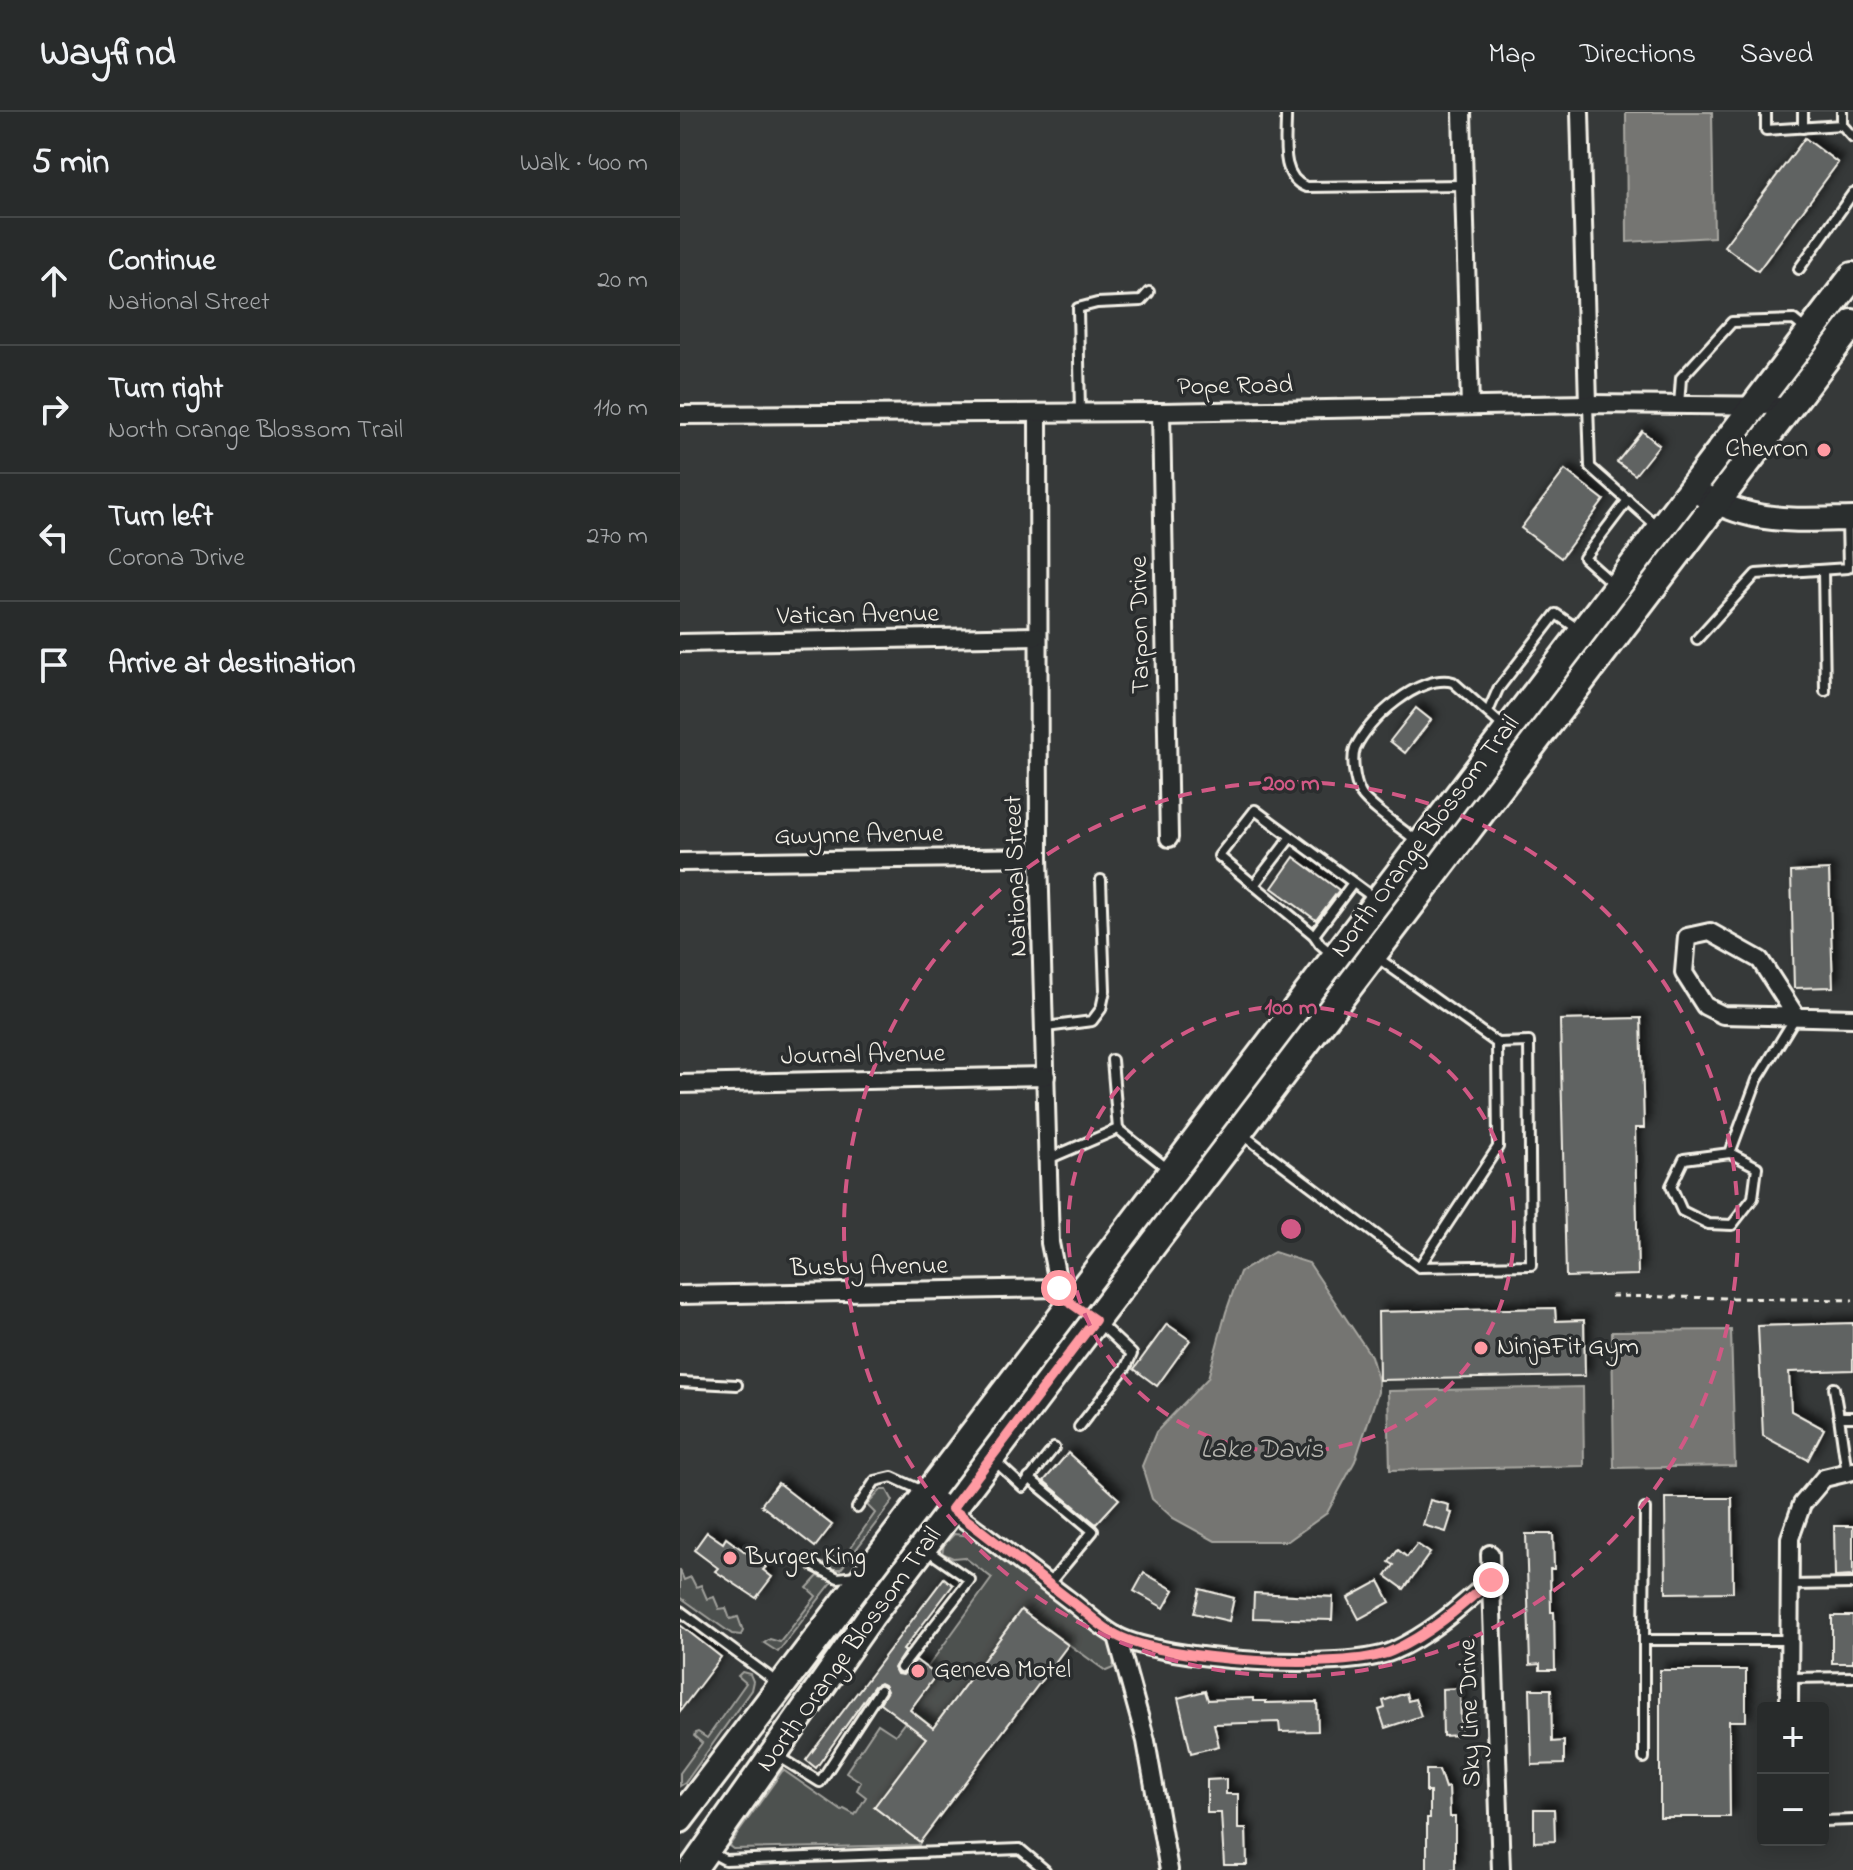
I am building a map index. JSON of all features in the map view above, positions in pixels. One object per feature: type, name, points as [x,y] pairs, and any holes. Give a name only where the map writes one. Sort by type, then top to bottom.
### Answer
[{"type":"main road","name":"North Orange Blossom Trail","points":[[680,1819],[927,1493],[1065,1296],[1172,1172],[1853,276]]},
{"type":"main road","name":"North Orange Blossom Trail","points":[[699,1860],[923,1547],[1853,323]]},
{"type":"street","points":[[1462,112],[1470,406]]},
{"type":"street","points":[[1580,112],[1588,404]]},
{"type":"street","name":"Pope Road","points":[[680,415],[1161,412],[1588,404],[1790,406]]},
{"type":"street","name":"Tarpon Drive","points":[[1161,412],[1169,838]]},
{"type":"street","name":"National Street","points":[[1038,413],[1039,857],[1050,1243],[1065,1296]]},
{"type":"street","points":[[1691,488],[1716,504],[1761,518],[1850,519]]},
{"type":"street","name":"Vatican Avenue","points":[[680,643],[1037,636]]},
{"type":"street","name":"Gwynne Avenue","points":[[680,862],[1039,857]]},
{"type":"street","points":[[1378,901],[1397,923]]},
{"type":"street","points":[[1796,1016],[1760,960],[1710,932],[1687,937],[1684,973],[1705,1006],[1723,1015],[1853,1018]]},
{"type":"street","name":"Journal Avenue","points":[[680,1084],[1046,1076]]},
{"type":"street","name":"Busby Avenue","points":[[680,1295],[1065,1296]]},
{"type":"street","points":[[1065,1296],[1095,1320]]},
{"type":"street","points":[[1789,1702],[1790,1538],[1802,1504],[1824,1478],[1850,1472]]},
{"type":"street","points":[[927,1493],[1117,1636],[1151,1647],[1214,1658],[1280,1662],[1346,1659],[1390,1652],[1442,1623],[1491,1580]]},
{"type":"street","name":"Sky Line Drive","points":[[1490,1554],[1501,1870]]},
{"type":"street","points":[[1117,1636],[1146,1741],[1169,1870]]},
{"type":"lane","points":[[1286,112],[1289,174],[1298,184],[1306,187],[1464,185]]},
{"type":"lane","points":[[1766,112],[1766,130],[1842,125]]},
{"type":"lane","points":[[1803,112],[1803,128]]},
{"type":"lane","points":[[1842,112],[1842,125],[1853,137]]},
{"type":"lane","points":[[1799,269],[1853,193]]},
{"type":"lane","points":[[1080,412],[1078,308],[1097,303],[1141,301],[1149,292]]},
{"type":"lane","points":[[1679,405],[1681,378],[1732,322],[1794,320],[1809,333]]},
{"type":"lane","points":[[1588,404],[1590,467],[1660,529]]},
{"type":"lane","points":[[1616,587],[1584,558],[1628,500]]},
{"type":"lane","points":[[1697,639],[1756,574],[1848,568],[1850,519]]},
{"type":"lane","points":[[1823,570],[1825,691]]},
{"type":"lane","points":[[1488,712],[1498,689],[1556,614],[1582,631]]},
{"type":"lane","points":[[1420,844],[1360,795],[1354,769],[1354,750],[1376,721],[1407,692],[1444,680],[1453,682],[1507,730]]},
{"type":"lane","points":[[1335,957],[1314,935],[1219,856],[1255,810],[1378,901]]},
{"type":"lane","points":[[1254,885],[1290,838]]},
{"type":"lane","points":[[1046,1027],[1092,1021],[1101,1009],[1105,990],[1101,880]]},
{"type":"lane","points":[[1314,935],[1353,883]]},
{"type":"lane","points":[[1238,1131],[1419,1267],[1531,1265],[1529,1042],[1497,1043],[1373,955]]},
{"type":"lane","points":[[1730,1153],[1757,1080],[1796,1016]]},
{"type":"lane","points":[[1419,1267],[1498,1147],[1497,1043]]},
{"type":"lane","points":[[1112,1060],[1118,1129],[1172,1172]]},
{"type":"lane","points":[[1048,1159],[1118,1129]]},
{"type":"lane","points":[[1730,1153],[1757,1167],[1753,1198],[1732,1225],[1708,1224],[1682,1211],[1671,1186],[1684,1159],[1730,1153]]},
{"type":"lane","points":[[1079,1427],[1126,1367],[1132,1354],[1095,1320]]},
{"type":"lane","points":[[680,1382],[737,1385]]},
{"type":"lane","points":[[1834,1388],[1850,1472]]},
{"type":"lane","points":[[1839,1417],[1853,1417]]},
{"type":"lane","points":[[991,1458],[1023,1487],[1054,1448]]},
{"type":"lane","points":[[857,1508],[875,1481],[892,1477],[927,1493]]},
{"type":"lane","points":[[1029,1478],[1093,1531],[1048,1584]]},
{"type":"lane","points":[[1644,1758],[1645,1509]]},
{"type":"lane","points":[[901,1668],[970,1580],[923,1547]]},
{"type":"lane","points":[[814,1566],[838,1578],[865,1575]]},
{"type":"lane","points":[[1790,1585],[1853,1584]]},
{"type":"lane","points":[[680,1611],[780,1685]]},
{"type":"lane","points":[[1644,1640],[1789,1640]]},
{"type":"lane","points":[[1789,1678],[1853,1677]]},
{"type":"lane","points":[[774,1753],[820,1782],[880,1690]]},
{"type":"lane","points":[[1829,1821],[1853,1820]]},
{"type":"lane","points":[[699,1860],[1020,1849],[1045,1870]]},
{"type":"path","points":[[1611,1296],[1853,1300]]},
{"type":"shaded area","points":[[881,1490],[887,1490],[893,1501],[841,1569],[833,1569],[824,1563],[830,1555],[841,1561],[875,1513],[867,1505]]},
{"type":"shaded area","points":[[954,1534],[972,1536],[1098,1629],[1115,1651],[1113,1668],[1106,1671],[1021,1610],[874,1807],[920,1842],[919,1845],[733,1849],[729,1846],[783,1770],[842,1811],[844,1809],[855,1815],[866,1797],[857,1790],[861,1782],[846,1772],[878,1724],[895,1735],[905,1722],[925,1722],[910,1710],[936,1675],[927,1668],[992,1578],[964,1557],[953,1558],[942,1553],[944,1545]]},
{"type":"shaded area","points":[[680,1570],[684,1580],[691,1577],[696,1587],[701,1585],[707,1599],[714,1597],[719,1609],[726,1608],[730,1619],[738,1617],[743,1631],[741,1635],[732,1634],[680,1597]]},
{"type":"shaded area","points":[[818,1576],[833,1581],[778,1652],[764,1643],[770,1639],[780,1642],[816,1596],[807,1588]]},
{"type":"shaded area","points":[[742,1672],[750,1674],[753,1681],[751,1690],[680,1786],[680,1773],[702,1743],[694,1736],[695,1733],[707,1738],[746,1683],[738,1676]]},
{"type":"water","points":[[1626,112],[1712,112],[1714,237],[1627,242]]},
{"type":"water","name":"Lake Davis","points":[[1274,1252],[1309,1263],[1371,1356],[1378,1392],[1355,1461],[1327,1513],[1288,1541],[1215,1541],[1173,1518],[1152,1499],[1142,1466],[1156,1432],[1208,1378],[1240,1272]]},
{"type":"water","points":[[1731,1330],[1735,1466],[1614,1468],[1612,1331]]},
{"type":"water","points":[[1583,1387],[1584,1466],[1390,1470],[1388,1391]]},
{"type":"building","points":[[1805,138],[1838,163],[1758,271],[1724,246]]},
{"type":"building","points":[[1642,431],[1659,445],[1635,475],[1617,462]]},
{"type":"building","points":[[1565,470],[1604,500],[1561,558],[1521,528]]},
{"type":"building","points":[[1416,708],[1431,720],[1405,753],[1390,741]]},
{"type":"building","points":[[1294,857],[1339,890],[1316,920],[1272,888]]},
{"type":"building","points":[[1829,870],[1833,987],[1794,988],[1791,872]]},
{"type":"building","points":[[1641,1018],[1644,1128],[1635,1128],[1638,1275],[1566,1277],[1560,1020]]},
{"type":"building","name":"NinjaFit Gym","points":[[1555,1308],[1556,1321],[1584,1320],[1585,1376],[1379,1380],[1378,1312]]},
{"type":"building","points":[[1853,1323],[1853,1370],[1789,1372],[1791,1411],[1824,1429],[1808,1460],[1763,1436],[1758,1326]]},
{"type":"building","points":[[1167,1324],[1190,1340],[1157,1386],[1134,1369]]},
{"type":"building","points":[[1068,1453],[1119,1499],[1096,1524],[1044,1481]]},
{"type":"building","points":[[778,1483],[832,1525],[815,1547],[761,1505]]},
{"type":"building","points":[[1665,1498],[1732,1498],[1733,1592],[1666,1593]]},
{"type":"building","points":[[1430,1500],[1449,1505],[1448,1512],[1452,1513],[1446,1532],[1423,1525]]},
{"type":"building","points":[[1834,1526],[1853,1526],[1853,1576],[1835,1577]]},
{"type":"building","name":"Burger King","points":[[707,1532],[723,1543],[726,1538],[766,1567],[763,1570],[772,1577],[756,1598],[715,1571],[718,1568],[694,1550]]},
{"type":"building","points":[[1526,1534],[1553,1534],[1554,1569],[1550,1569],[1555,1670],[1540,1670],[1540,1664],[1530,1665]]},
{"type":"building","points":[[1417,1544],[1430,1553],[1404,1589],[1386,1576],[1394,1565],[1389,1562],[1398,1550],[1407,1557]]},
{"type":"building","points":[[1144,1573],[1174,1590],[1164,1608],[1134,1591]]},
{"type":"building","points":[[944,1578],[953,1585],[903,1650],[894,1668],[897,1674],[903,1675],[916,1660],[936,1675],[910,1710],[933,1728],[1021,1610],[1068,1645],[920,1842],[874,1807],[926,1738],[880,1703],[887,1691],[884,1685],[874,1686],[816,1768],[806,1760]]},
{"type":"building","points":[[1379,1581],[1390,1602],[1359,1619],[1348,1598]]},
{"type":"building","points":[[1200,1589],[1234,1598],[1229,1621],[1194,1613]]},
{"type":"building","points":[[1254,1593],[1333,1597],[1332,1620],[1253,1618]]},
{"type":"building","points":[[1832,1616],[1853,1616],[1853,1663],[1832,1663]]},
{"type":"building","points":[[680,1625],[721,1657],[680,1711]]},
{"type":"building","points":[[1660,1670],[1746,1670],[1746,1721],[1729,1721],[1730,1817],[1660,1817]]},
{"type":"building","points":[[1460,1688],[1461,1735],[1443,1736],[1442,1689]]},
{"type":"building","points":[[1530,1689],[1551,1689],[1552,1742],[1564,1741],[1564,1764],[1532,1765]]},
{"type":"building","points":[[1205,1691],[1208,1700],[1253,1698],[1253,1701],[1266,1703],[1317,1702],[1318,1731],[1280,1732],[1279,1722],[1214,1724],[1219,1746],[1191,1753],[1178,1698]]},
{"type":"building","points":[[1406,1693],[1408,1701],[1415,1699],[1421,1716],[1385,1728],[1379,1710],[1385,1708],[1383,1701]]},
{"type":"building","points":[[1426,1770],[1439,1770],[1445,1788],[1449,1787],[1450,1817],[1455,1817],[1455,1870],[1427,1870],[1430,1792],[1426,1792]]},
{"type":"building","points":[[1226,1779],[1226,1794],[1238,1794],[1238,1829],[1246,1829],[1247,1865],[1224,1865],[1221,1813],[1207,1813],[1207,1780]]},
{"type":"building","points":[[1534,1809],[1554,1809],[1555,1841],[1534,1842]]},
{"type":"place","name":"Chevron","points":[[1824,450]]},
{"type":"place","name":"NinjaFit Gym","points":[[1481,1348]]},
{"type":"place","name":"Burger King","points":[[730,1558]]},
{"type":"place","name":"Geneva Motel","points":[[918,1671]]},
{"type":"route","points":[[1059,1288],[1072,1304],[1095,1320],[952,1509],[1117,1636],[1151,1647],[1214,1658],[1280,1662],[1346,1659],[1390,1652],[1442,1623],[1491,1580]]}]
